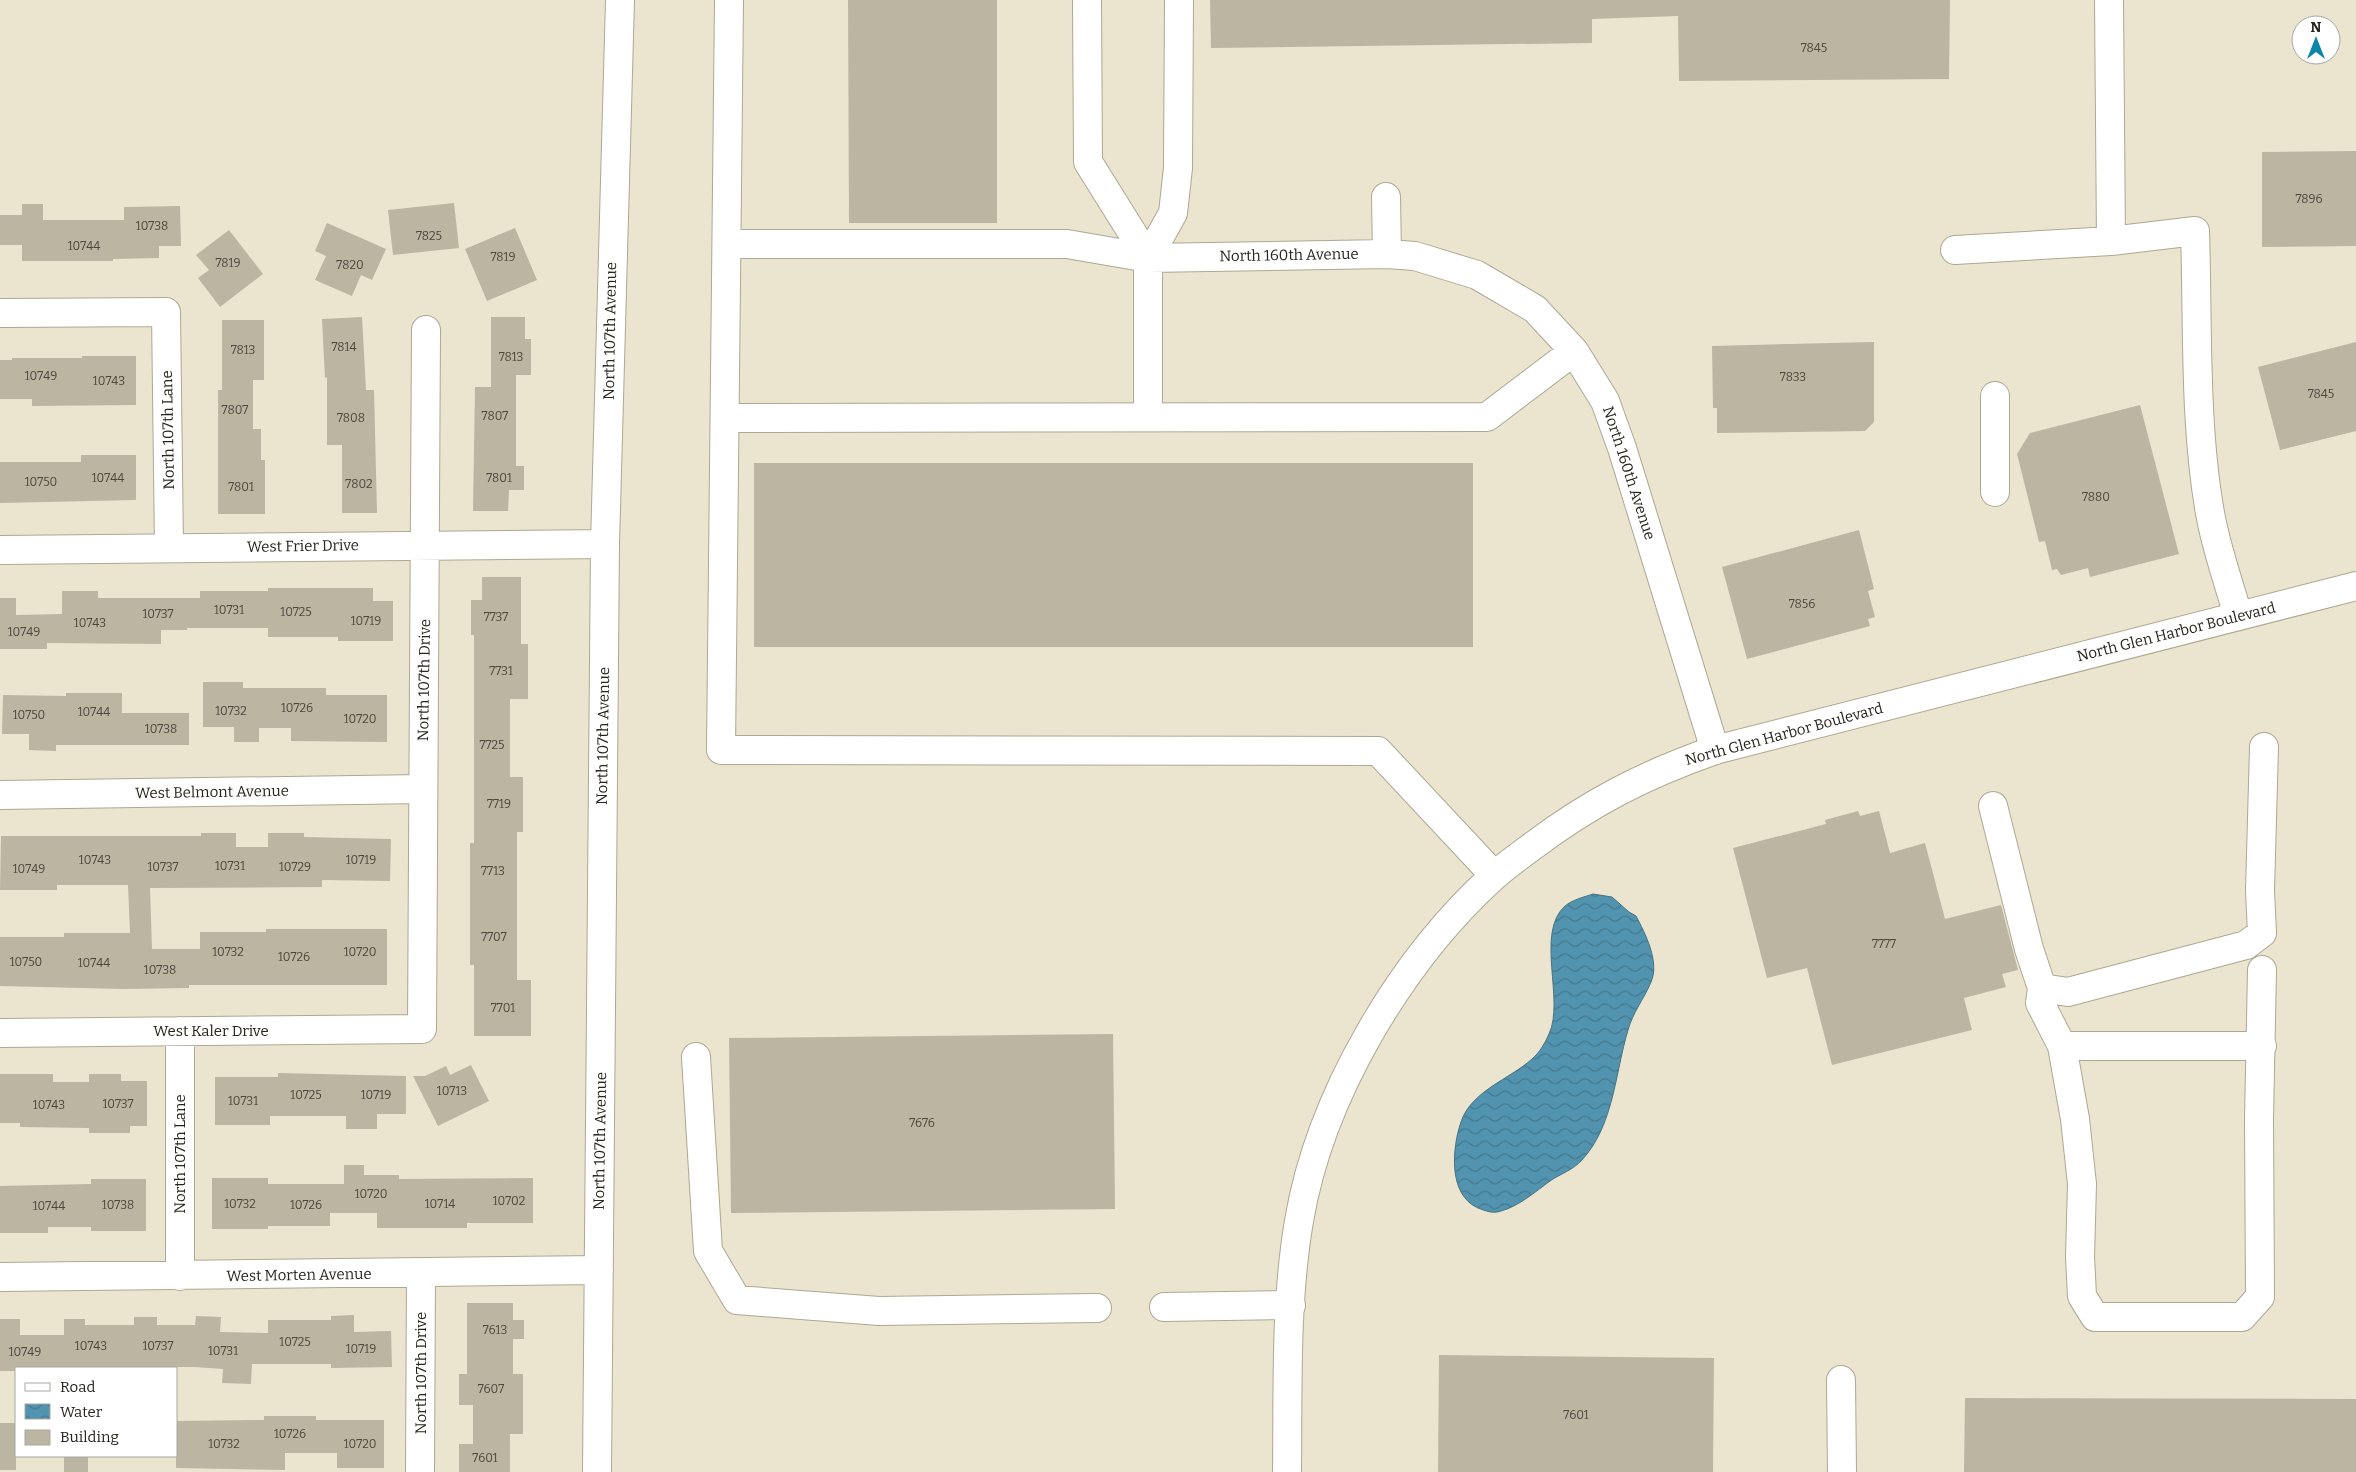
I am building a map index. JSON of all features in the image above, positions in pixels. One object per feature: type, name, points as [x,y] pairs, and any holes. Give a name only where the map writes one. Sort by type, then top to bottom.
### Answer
[{"type":"street","name":"North 107th Avenue","points":[[597,1472],[605,544],[620,0]]},
{"type":"street","points":[[729,0],[721,750],[1378,751],[1494,875]]},
{"type":"street","points":[[1087,0],[1088,162],[1148,258]]},
{"type":"street","points":[[1148,417],[1148,258],[1173,213],[1178,168],[1179,0]]},
{"type":"street","points":[[2108,0],[2111,241]]},
{"type":"street","points":[[1386,197],[1387,254]]},
{"type":"street","points":[[1955,250],[2111,241],[2195,231],[2200,410],[2204,461],[2210,514],[2238,616]]},
{"type":"street","name":"North 160th Avenue","points":[[726,244],[1067,244],[1148,258],[1351,253],[1387,254],[1415,256],[1477,275],[1535,309],[1574,351],[1605,401],[1622,448],[1715,750]]},
{"type":"street","name":"North 107th Lane","points":[[0,313],[166,312],[169,548]]},
{"type":"street","name":"North 107th Drive","points":[[422,1029],[426,330]]},
{"type":"street","points":[[725,418],[1487,417],[1574,351]]},
{"type":"street","points":[[1995,396],[1995,492]]},
{"type":"street","name":"West Frier Drive","points":[[0,550],[605,544]]},
{"type":"street","name":"North Glen Harbor Boulevard","points":[[1287,1472],[1291,1305],[1299,1220],[1312,1164],[1331,1108],[1355,1059],[1388,1001],[1431,944],[1494,875],[1559,827],[1603,798],[1644,778],[1715,750],[2356,586]]},
{"type":"street","points":[[2042,988],[2068,992],[2246,945],[2262,933],[2260,891],[2264,747]]},
{"type":"street","name":"West Belmont Avenue","points":[[0,795],[423,789]]},
{"type":"street","points":[[1993,806],[2026,939],[2042,988],[2040,1003],[2062,1046],[2075,1119],[2082,1184],[2080,1257],[2082,1296],[2095,1317],[2242,1317],[2260,1297],[2259,1119],[2262,1046],[2262,970]]},
{"type":"street","name":"West Kaler Drive","points":[[0,1033],[422,1029]]},
{"type":"street","name":"North 107th Lane","points":[[180,1031],[180,1276]]},
{"type":"street","points":[[2062,1046],[2262,1046]]},
{"type":"street","points":[[696,1057],[708,1251],[737,1300],[879,1311],[1097,1308]]},
{"type":"street","name":"West Morten Avenue","points":[[0,1277],[598,1270]]},
{"type":"street","name":"North 107th Drive","points":[[420,1472],[421,1273]]},
{"type":"street","points":[[1164,1307],[1291,1305]]},
{"type":"street","points":[[1841,1380],[1842,1472]]},
{"type":"water","points":[[1593,894],[1612,897],[1636,916],[1650,948],[1654,966],[1651,982],[1628,1030],[1607,1115],[1593,1146],[1575,1167],[1508,1209],[1492,1212],[1478,1208],[1468,1202],[1461,1193],[1457,1182],[1455,1157],[1461,1122],[1473,1102],[1492,1086],[1532,1059],[1544,1044],[1553,1020],[1551,949],[1552,933],[1556,918],[1568,904]]},
{"type":"building","points":[[848,0],[997,0],[997,223],[849,223]]},
{"type":"building","points":[[1210,0],[1950,0],[1949,79],[1679,81],[1678,16],[1592,19],[1592,43],[1211,48]]},
{"type":"building","points":[[2356,151],[2356,246],[2262,247],[2262,152]]},
{"type":"building","points":[[454,203],[459,248],[393,255],[388,210]]},
{"type":"building","points":[[22,204],[43,204],[43,220],[124,220],[124,207],[180,206],[181,246],[159,246],[159,258],[113,259],[113,261],[22,261],[22,245],[0,245],[0,215],[22,215]]},
{"type":"building","points":[[327,223],[386,249],[372,280],[361,275],[352,296],[315,280],[326,256],[315,251]]},
{"type":"building","points":[[515,228],[537,280],[487,301],[465,249]]},
{"type":"building","points":[[229,230],[263,274],[220,307],[198,278],[209,270],[196,255]]},
{"type":"building","points":[[362,317],[366,390],[374,390],[377,513],[342,513],[342,445],[327,445],[327,377],[325,378],[322,319]]},
{"type":"building","points":[[491,317],[525,317],[525,339],[531,339],[531,375],[516,375],[516,466],[524,466],[524,490],[509,490],[508,511],[473,511],[475,387],[491,387]]},
{"type":"building","points":[[222,320],[264,320],[264,380],[253,380],[253,429],[261,429],[261,460],[265,460],[265,514],[218,514],[218,390],[222,390]]},
{"type":"building","points":[[1874,342],[1874,422],[1865,431],[1717,433],[1717,408],[1713,408],[1712,346]]},
{"type":"building","points":[[2356,342],[2356,431],[2280,450],[2258,367]]},
{"type":"building","points":[[82,356],[136,356],[136,405],[32,406],[32,399],[0,399],[0,360],[12,360],[12,358],[82,358]]},
{"type":"building","points":[[2140,405],[2179,554],[2090,577],[2088,568],[2061,575],[2057,569],[2052,570],[2045,541],[2039,542],[2017,454],[2030,433]]},
{"type":"building","points":[[81,455],[136,455],[136,500],[0,503],[0,462],[81,462]]},
{"type":"building","points":[[754,463],[1473,463],[1473,647],[754,647]]},
{"type":"building","points":[[1859,530],[1874,589],[1868,591],[1875,617],[1868,619],[1870,626],[1747,659],[1722,567]]},
{"type":"building","points":[[482,577],[521,577],[521,644],[528,644],[528,699],[510,699],[510,777],[523,777],[523,832],[517,832],[517,980],[531,980],[531,1036],[474,1036],[474,965],[470,965],[470,843],[474,843],[474,635],[471,635],[471,600],[482,600]]},
{"type":"building","points":[[268,588],[373,588],[373,601],[393,601],[393,641],[338,641],[338,637],[268,637],[268,628],[187,628],[187,630],[161,630],[161,644],[47,643],[47,649],[0,649],[0,598],[16,598],[16,615],[62,614],[62,591],[98,591],[98,598],[200,598],[200,591],[268,591]]},
{"type":"building","points":[[203,682],[243,682],[243,688],[326,688],[326,695],[387,695],[387,742],[291,741],[291,728],[259,728],[259,742],[234,742],[234,727],[203,727]]},
{"type":"building","points":[[66,693],[122,693],[122,713],[189,713],[189,745],[56,745],[56,751],[29,750],[29,734],[2,734],[3,695],[66,696]]},
{"type":"building","points":[[1858,811],[1860,816],[1879,811],[1890,853],[1925,843],[1945,919],[2001,905],[2018,970],[2002,974],[2006,987],[1964,998],[1972,1030],[1832,1065],[1807,968],[1767,978],[1733,848],[1826,824],[1825,820]]},
{"type":"building","points":[[201,833],[236,833],[236,847],[268,847],[268,833],[304,833],[304,837],[391,839],[390,881],[322,880],[322,887],[150,888],[152,949],[200,949],[200,932],[266,932],[266,929],[387,929],[387,985],[189,985],[189,988],[124,989],[0,986],[0,937],[64,937],[64,933],[130,933],[128,885],[57,885],[57,890],[0,890],[1,836],[201,836]]},
{"type":"building","points":[[1113,1034],[1115,1209],[731,1213],[729,1038]]},
{"type":"building","points":[[471,1065],[489,1101],[438,1126],[413,1076],[425,1076],[446,1066],[450,1075]]},
{"type":"building","points":[[278,1073],[406,1076],[406,1114],[377,1114],[377,1129],[346,1129],[346,1116],[270,1116],[270,1125],[215,1125],[215,1077],[278,1077]]},
{"type":"building","points":[[0,1074],[53,1074],[53,1082],[89,1082],[89,1074],[121,1074],[121,1081],[147,1081],[147,1126],[130,1126],[130,1133],[89,1133],[89,1128],[20,1127],[20,1123],[0,1123]]},
{"type":"building","points":[[344,1165],[364,1165],[364,1175],[399,1175],[399,1179],[533,1178],[533,1223],[467,1223],[467,1228],[377,1228],[377,1213],[330,1213],[330,1226],[268,1226],[268,1229],[212,1229],[212,1178],[268,1178],[268,1184],[344,1184]]},
{"type":"building","points":[[91,1179],[146,1179],[146,1231],[91,1231],[91,1227],[48,1227],[48,1233],[0,1233],[0,1186],[91,1184]]},
{"type":"building","points":[[467,1303],[513,1303],[513,1320],[524,1320],[524,1339],[513,1339],[513,1374],[523,1374],[523,1434],[510,1434],[510,1472],[459,1472],[459,1444],[473,1444],[473,1405],[459,1405],[459,1374],[467,1374]]},
{"type":"building","points":[[354,1315],[354,1332],[391,1331],[392,1367],[331,1368],[331,1364],[252,1364],[251,1384],[222,1383],[223,1369],[194,1367],[15,1367],[15,1371],[0,1371],[0,1319],[20,1319],[20,1335],[64,1335],[64,1319],[85,1319],[85,1325],[134,1325],[134,1317],[157,1317],[157,1325],[195,1325],[196,1316],[221,1317],[220,1332],[268,1333],[268,1320],[331,1320],[331,1316]]},
{"type":"building","points":[[1439,1355],[1714,1358],[1713,1472],[1438,1472]]},
{"type":"building","points":[[1965,1398],[2356,1399],[2356,1472],[1964,1472]]},
{"type":"building","points":[[264,1416],[316,1416],[316,1420],[384,1420],[384,1468],[337,1468],[337,1453],[285,1453],[285,1470],[176,1468],[176,1457],[178,1457],[178,1421],[264,1420]]},
{"type":"building","points":[[0,1423],[15,1423],[16,1470],[0,1470]]},
{"type":"building","points":[[64,1457],[88,1457],[88,1472],[64,1472]]}]
